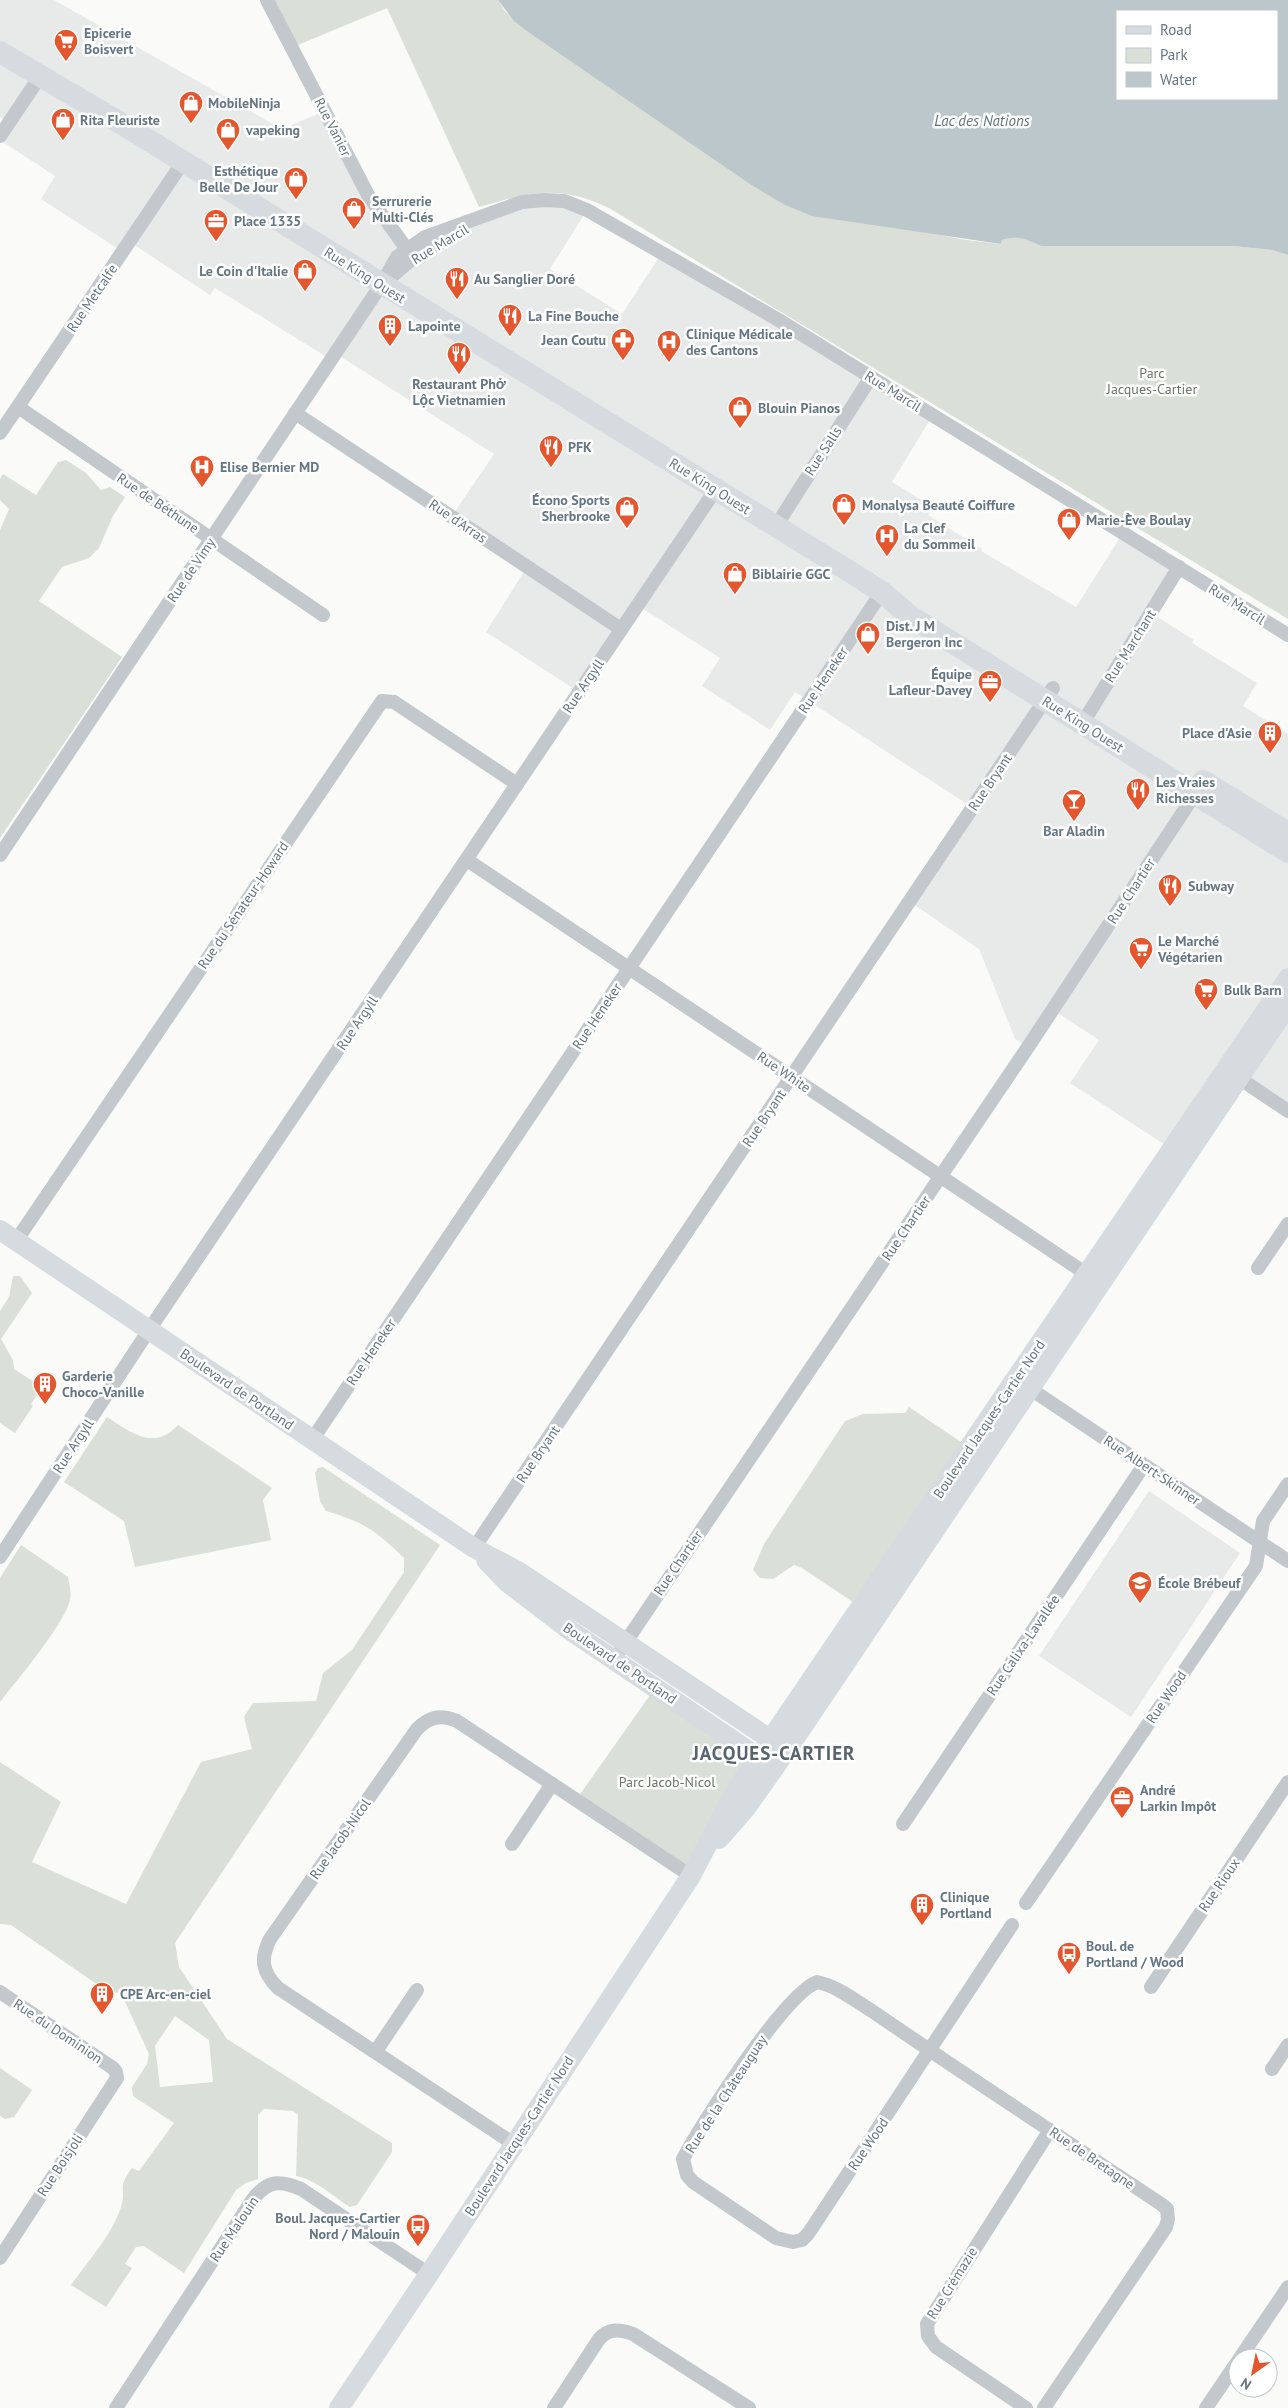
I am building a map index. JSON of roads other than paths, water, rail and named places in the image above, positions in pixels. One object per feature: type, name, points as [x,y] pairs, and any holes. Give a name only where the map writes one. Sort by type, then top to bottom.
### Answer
[{"type":"main road","name":"Rue King Ouest","points":[[0,52],[41,75],[776,526],[882,592],[910,616],[1049,694],[1195,794],[1288,852]]},
{"type":"main road","name":"Rue King Ouest","points":[[1085,717],[1288,833]]},
{"type":"main road","name":"Boulevard Jacques-Cartier Nord","points":[[339,2408],[695,1870],[746,1808],[766,1762],[1232,1074],[1288,978]]},
{"type":"main road","name":"Boulevard Jacques-Cartier Nord","points":[[1232,1074],[1288,1005]]},
{"type":"main road","name":"Boulevard de Portland","points":[[8,1236],[474,1548],[518,1571],[779,1745]]},
{"type":"main road","name":"Boulevard de Portland","points":[[474,1548],[508,1583],[571,1631],[766,1762]]},
{"type":"street","name":"Rue Vanier","points":[[267,0],[368,195],[406,248]]},
{"type":"street","points":[[0,136],[41,75]]},
{"type":"street","name":"Rue Metcalfe","points":[[0,433],[183,162]]},
{"type":"street","name":"Rue Marcil","points":[[381,285],[391,265],[406,248],[425,237],[483,218],[522,202],[564,201],[586,210],[777,319],[1288,635]]},
{"type":"street","name":"Rue Marcil","points":[[381,285],[413,258],[483,218]]},
{"type":"street","name":"Rue de Vimy","points":[[0,855],[381,285]]},
{"type":"street","name":"Rue Salls","points":[[776,526],[871,377]]},
{"type":"street","name":"Rue de Béthune","points":[[18,407],[323,615]]},
{"type":"street","name":"Rue d'Arras","points":[[295,413],[621,629]]},
{"type":"street","name":"Rue Argyll","points":[[0,1557],[149,1330],[716,489]]},
{"type":"street","name":"Rue Marchant","points":[[1085,717],[1179,568]]},
{"type":"street","name":"Rue Heneker","points":[[312,1440],[882,592]]},
{"type":"street","name":"Rue Bryant","points":[[474,1548],[1049,694]]},
{"type":"street","name":"Rue du Sénateur-Howard","points":[[8,1236],[382,701],[394,702],[517,784]]},
{"type":"street","name":"Rue Chartier","points":[[614,1660],[941,1177],[1195,794]]},
{"type":"street","name":"Rue White","points":[[467,860],[1094,1279]]},
{"type":"street","points":[[1232,1074],[1288,1111]]},
{"type":"street","points":[[1258,1268],[1288,1224]]},
{"type":"street","name":"Rue Albert-Skinner","points":[[1023,1384],[1288,1561]]},
{"type":"street","name":"Rue Calixa-Lavallée","points":[[902,1824],[1144,1465]]},
{"type":"street","name":"Rue Wood","points":[[1026,1903],[1256,1566],[1263,1521],[1288,1484]]},
{"type":"street","name":"Rue Jacob-Nicol","points":[[514,2144],[278,1988],[269,1979],[263,1963],[263,1955],[270,1939],[417,1729],[427,1720],[440,1716],[457,1721],[552,1784],[695,1870]]},
{"type":"street","name":"Rue Rioux","points":[[1151,1987],[1288,1782]]},
{"type":"street","points":[[512,1844],[552,1784]]},
{"type":"street","name":"Rue Wood","points":[[684,2167],[686,2175],[692,2182],[776,2238],[793,2242],[802,2240],[808,2234],[931,2051],[1012,1925]]},
{"type":"street","name":"Rue de Bretagne","points":[[817,1982],[836,1988],[1167,2209],[1168,2219],[1166,2227],[1044,2408]]},
{"type":"street","name":"Rue de la Châteauguay","points":[[684,2167],[684,2159],[687,2152],[754,2049],[803,1991],[817,1982]]},
{"type":"street","points":[[376,2051],[417,1990]]},
{"type":"street","name":"Rue du Dominion","points":[[0,1992],[116,2072]]},
{"type":"street","points":[[1272,2069],[1288,2045]]},
{"type":"street","name":"Rue Boisjoli","points":[[0,2257],[114,2084],[116,2072]]},
{"type":"street","name":"Rue Crémazie","points":[[1026,2408],[936,2347],[928,2336],[927,2324],[1050,2130]]},
{"type":"street","name":"Rue Malouin","points":[[116,2408],[253,2199],[260,2190],[268,2185],[279,2183],[301,2189],[429,2274]]},
{"type":"street","points":[[1246,2348],[1288,2287]]},
{"type":"street","points":[[554,2408],[599,2339],[605,2333],[614,2330],[633,2334],[749,2408]]},
{"type":"street","points":[[1206,2408],[1228,2375]]},
{"type":"water","name":"Lac des Nations","points":[[498,0],[1288,0],[1288,255],[1272,250],[1234,246],[1041,246],[1017,238],[1002,240],[1001,244],[812,216],[783,204],[750,184],[514,21]]},
{"type":"place","name":"Epicerie Boisvert","points":[[66,62]]},
{"type":"place","name":"MobileNinja","points":[[191,124]]},
{"type":"place","name":"Rita Fleuriste","points":[[63,141]]},
{"type":"place","name":"vapeking","points":[[228,151]]},
{"type":"place","name":"Esthétique Belle De Jour","points":[[296,200]]},
{"type":"place","name":"Serrurerie Multi-Clés","points":[[354,230]]},
{"type":"place","name":"Place 1335","points":[[216,242]]},
{"type":"place","name":"Le Coin d'Italie","points":[[305,292]]},
{"type":"place","name":"Au Sanglier Doré","points":[[457,300]]},
{"type":"place","name":"La Fine Bouche","points":[[510,337]]},
{"type":"place","name":"Lapointe","points":[[390,347]]},
{"type":"place","name":"Jean Coutu","points":[[623,361]]},
{"type":"place","name":"Clinique Médicale des Cantons","points":[[669,363]]},
{"type":"place","name":"Restaurant Phở Lộc Vietnamien","points":[[459,375]]},
{"type":"place","name":"Blouin Pianos","points":[[740,429]]},
{"type":"place","name":"PFK","points":[[551,468]]},
{"type":"place","name":"Elise Bernier MD","points":[[202,488]]},
{"type":"place","name":"Monalysa Beauté Coiffure","points":[[844,526]]},
{"type":"place","name":"Écono Sports Sherbrooke","points":[[627,529]]},
{"type":"place","name":"Marie-Ève Boulay","points":[[1069,541]]},
{"type":"place","name":"La Clef du Sommeil","points":[[887,557]]},
{"type":"place","name":"Biblairie GGC","points":[[735,595]]},
{"type":"place","name":"Dist. J M Bergeron Inc","points":[[868,655]]},
{"type":"place","name":"Équipe Lafleur-Davey","points":[[990,703]]},
{"type":"place","name":"Place d'Asie","points":[[1270,754]]},
{"type":"place","name":"Les Vraies Richesses","points":[[1138,811]]},
{"type":"place","name":"Bar Aladin","points":[[1074,822]]},
{"type":"place","name":"Subway","points":[[1170,907]]},
{"type":"place","name":"Le Marché Végétarien","points":[[1141,970]]},
{"type":"place","name":"Bulk Barn","points":[[1206,1011]]},
{"type":"place","name":"Garderie Choco-Vanille","points":[[45,1405]]},
{"type":"place","name":"École Brébeuf","points":[[1140,1604]]},
{"type":"place","name":"André Larkin Impôt","points":[[1122,1819]]},
{"type":"place","name":"Clinique Portland","points":[[922,1926]]},
{"type":"place","name":"Boul. de Portland / Wood","points":[[1069,1975]]},
{"type":"place","name":"CPE Arc-en-ciel","points":[[102,2015]]},
{"type":"place","name":"Boul. Jacques-Cartier Nord / Malouin","points":[[418,2247]]},
{"type":"district","name":"JACQUES-CARTIER","points":[[774,1753]]},
{"type":"park label","name":"Parc Jacques-Cartier","points":[[1152,382]]},
{"type":"park label","name":"Parc Jacob-Nicol","points":[[667,1782]]}]
